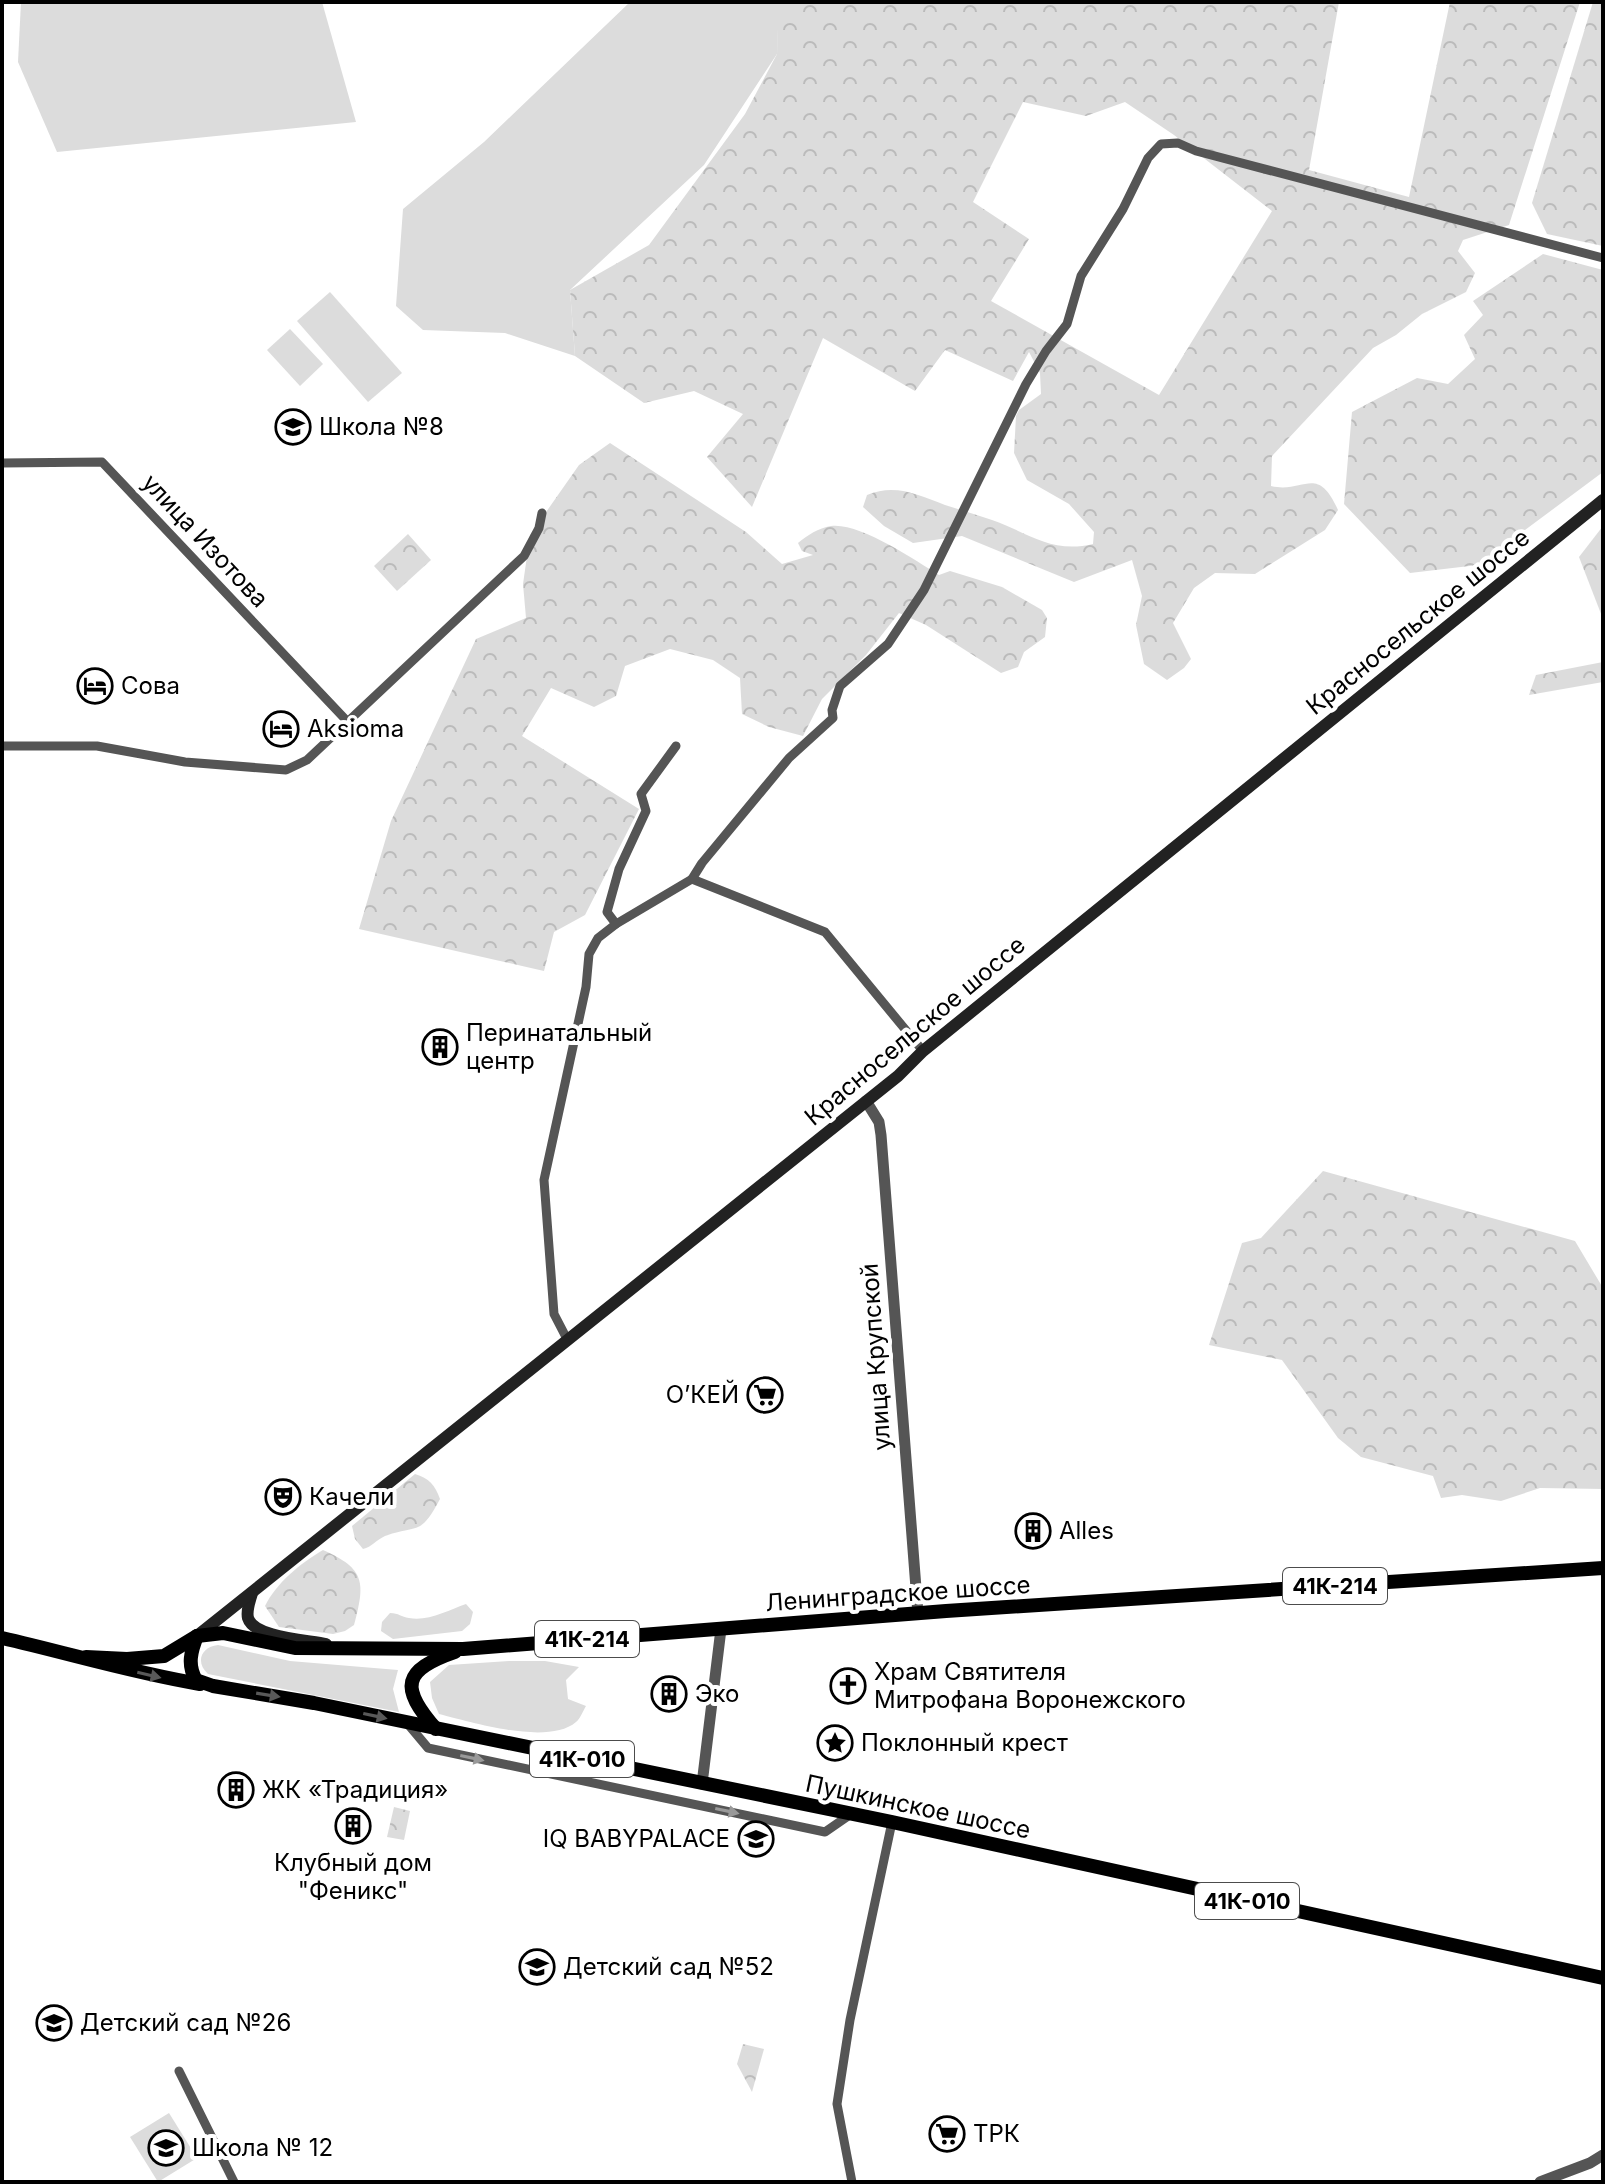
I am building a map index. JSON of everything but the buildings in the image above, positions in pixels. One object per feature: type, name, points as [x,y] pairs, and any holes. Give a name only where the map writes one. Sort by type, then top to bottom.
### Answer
[{"type":"main road","name":"Красносельское шоссе","points":[[197,1636],[866,1101],[923,1051],[1603,500]]},
{"type":"main road","name":"Ленинградское шоссе","points":[[197,1636],[223,1633],[295,1648],[463,1649],[918,1614],[1603,1568]]},
{"type":"main road","points":[[252,1593],[248,1619],[255,1629],[361,1649]]},
{"type":"main road","points":[[2,1638],[86,1657],[127,1659],[164,1656],[197,1636]]},
{"type":"main road","points":[[197,1636],[191,1654],[191,1671],[196,1680],[217,1687]]},
{"type":"main road","points":[[436,1729],[420,1711],[411,1691],[413,1678],[420,1667],[463,1649]]},
{"type":"main road","name":"Пушкинское шоссе","points":[[86,1657],[148,1675],[314,1703],[892,1822],[1603,1978]]},
{"type":"street","points":[[567,1339],[554,1314],[544,1180],[586,987],[589,954],[598,938],[616,924],[692,879],[789,758],[833,718],[832,710],[840,686],[888,644],[924,590],[1026,384],[1067,324],[1081,276],[1123,209],[1148,158],[1161,144],[1178,143],[1196,151],[1603,258]]},
{"type":"street","name":"улица Изотова","points":[[2,463],[102,462],[346,720]]},
{"type":"street","points":[[2,746],[97,746],[185,762],[286,770],[307,760],[346,720],[428,649],[524,556],[539,528],[542,513]]},
{"type":"street","points":[[616,924],[607,912],[619,869],[646,811],[641,794],[676,746]]},
{"type":"street","points":[[692,879],[825,932],[923,1051]]},
{"type":"street","name":"улица Крупской","points":[[866,1101],[879,1122],[881,1135],[918,1614]]},
{"type":"street","points":[[702,1784],[721,1629]]},
{"type":"street","points":[[407,1723],[428,1748],[825,1832],[851,1814]]},
{"type":"street","points":[[852,2182],[837,2104],[868,1928],[892,1822]]},
{"type":"street","points":[[179,2071],[234,2182]]},
{"type":"street","points":[[1540,2182],[1603,2155]]},
{"type":"green space","points":[[21,2],[322,2],[356,122],[57,152],[18,62]]},
{"type":"green space","points":[[630,2],[779,2],[777,54],[704,165],[570,290],[575,356],[505,333],[423,330],[396,306],[403,209],[484,142]]},
{"type":"green space","points":[[778,2],[1339,2],[1309,170],[1409,197],[1450,2],[1580,2],[1509,225],[1463,240],[1458,251],[1475,273],[1466,292],[1422,314],[1396,335],[1373,348],[1272,456],[1271,486],[1316,484],[1330,496],[1338,510],[1325,530],[1255,574],[1215,573],[1194,588],[1173,623],[1191,659],[1167,680],[1144,664],[1136,625],[1142,596],[1132,560],[1074,582],[962,536],[913,543],[884,526],[863,507],[867,495],[897,490],[992,520],[1041,541],[1065,546],[1093,544],[1094,532],[1069,504],[1027,480],[1014,453],[1016,416],[1019,410],[1041,394],[1040,373],[1029,352],[1013,381],[945,350],[915,391],[823,338],[752,507],[707,457],[743,414],[694,391],[644,403],[575,356],[570,290],[649,245],[745,114],[777,54]],"holes":[[[1023,102],[1086,116],[1125,102],[1174,135],[1272,211],[1159,395],[991,301],[1029,239],[973,202]]]},
{"type":"green space","points":[[1593,2],[1603,2],[1603,246],[1547,234],[1532,203]]},
{"type":"green space","points":[[1543,254],[1603,270],[1603,472],[1478,565],[1410,573],[1344,504],[1352,412],[1417,378],[1448,384],[1475,359],[1464,335],[1483,315],[1473,301]]},
{"type":"green space","points":[[330,292],[402,373],[368,402],[297,321]]},
{"type":"green space","points":[[290,329],[323,364],[300,386],[267,350]]},
{"type":"green space","points":[[610,443],[746,532],[782,564],[813,555],[802,551],[798,543],[817,530],[843,526],[886,543],[939,575],[950,571],[1002,587],[1042,610],[1047,618],[1045,637],[1024,652],[1018,667],[1001,673],[926,625],[899,613],[866,655],[822,699],[803,736],[769,727],[742,714],[740,678],[713,660],[670,649],[625,666],[616,696],[594,707],[551,688],[522,736],[639,809],[585,915],[554,932],[544,971],[359,929],[391,821],[476,639],[526,618],[523,584],[530,535],[579,465]]},
{"type":"green space","points":[[1603,526],[1603,619],[1579,557]]},
{"type":"green space","points":[[408,534],[431,560],[397,591],[374,566]]},
{"type":"green space","points":[[1603,662],[1603,682],[1529,695],[1536,675]]},
{"type":"green space","points":[[1323,1171],[1575,1241],[1603,1288],[1603,1489],[1540,1488],[1501,1501],[1462,1495],[1441,1498],[1433,1476],[1361,1457],[1338,1438],[1282,1360],[1209,1345],[1242,1243],[1261,1238]]},
{"type":"green space","points":[[415,1474],[431,1483],[440,1499],[428,1519],[417,1527],[385,1536],[363,1549],[355,1539],[352,1526]]},
{"type":"green space","points":[[323,1550],[348,1564],[359,1579],[360,1598],[354,1625],[333,1634],[279,1627],[265,1606],[290,1574]]},
{"type":"green space","points":[[466,1604],[473,1612],[470,1624],[462,1631],[393,1639],[381,1631],[382,1622],[390,1613],[416,1619],[438,1615]]},
{"type":"green space","points":[[218,1645],[290,1661],[398,1670],[393,1689],[399,1712],[208,1674],[202,1665],[202,1656],[207,1649]]},
{"type":"green space","points":[[545,1661],[579,1667],[566,1680],[568,1699],[586,1706],[577,1721],[563,1729],[529,1732],[439,1714],[432,1698],[430,1682],[449,1665]]},
{"type":"green space","points":[[394,1807],[410,1811],[404,1840],[387,1837]]},
{"type":"green space","points":[[743,2044],[764,2049],[752,2092],[737,2064]]},
{"type":"green space","points":[[169,2113],[197,2158],[158,2182],[130,2137]]},
{"type":"place","name":"Школа №8","points":[[293,427]]},
{"type":"place","name":"Сова","points":[[95,686]]},
{"type":"place","name":"Aksioma","points":[[281,729]]},
{"type":"place","name":"Перинатальный центр","points":[[440,1047]]},
{"type":"place","name":"О’КЕЙ","points":[[765,1395]]},
{"type":"place","name":"Качели","points":[[283,1497]]},
{"type":"place","name":"Alles","points":[[1033,1531]]},
{"type":"place","name":"Храм Святителя Митрофана Воронежского","points":[[848,1686]]},
{"type":"place","name":"Эко","points":[[669,1694]]},
{"type":"place","name":"Поклонный крест","points":[[835,1743]]},
{"type":"place","name":"ЖК «Традиция»","points":[[236,1790]]},
{"type":"place","name":"Клубный дом \"Феникс\"","points":[[353,1826]]},
{"type":"place","name":"IQ BABYPALACE","points":[[756,1839]]},
{"type":"place","name":"Детский сад №52","points":[[537,1967]]},
{"type":"place","name":"Детский сад №26","points":[[54,2023]]},
{"type":"place","name":"ТРК","points":[[947,2134]]},
{"type":"place","name":"Школа № 12","points":[[166,2148]]}]
